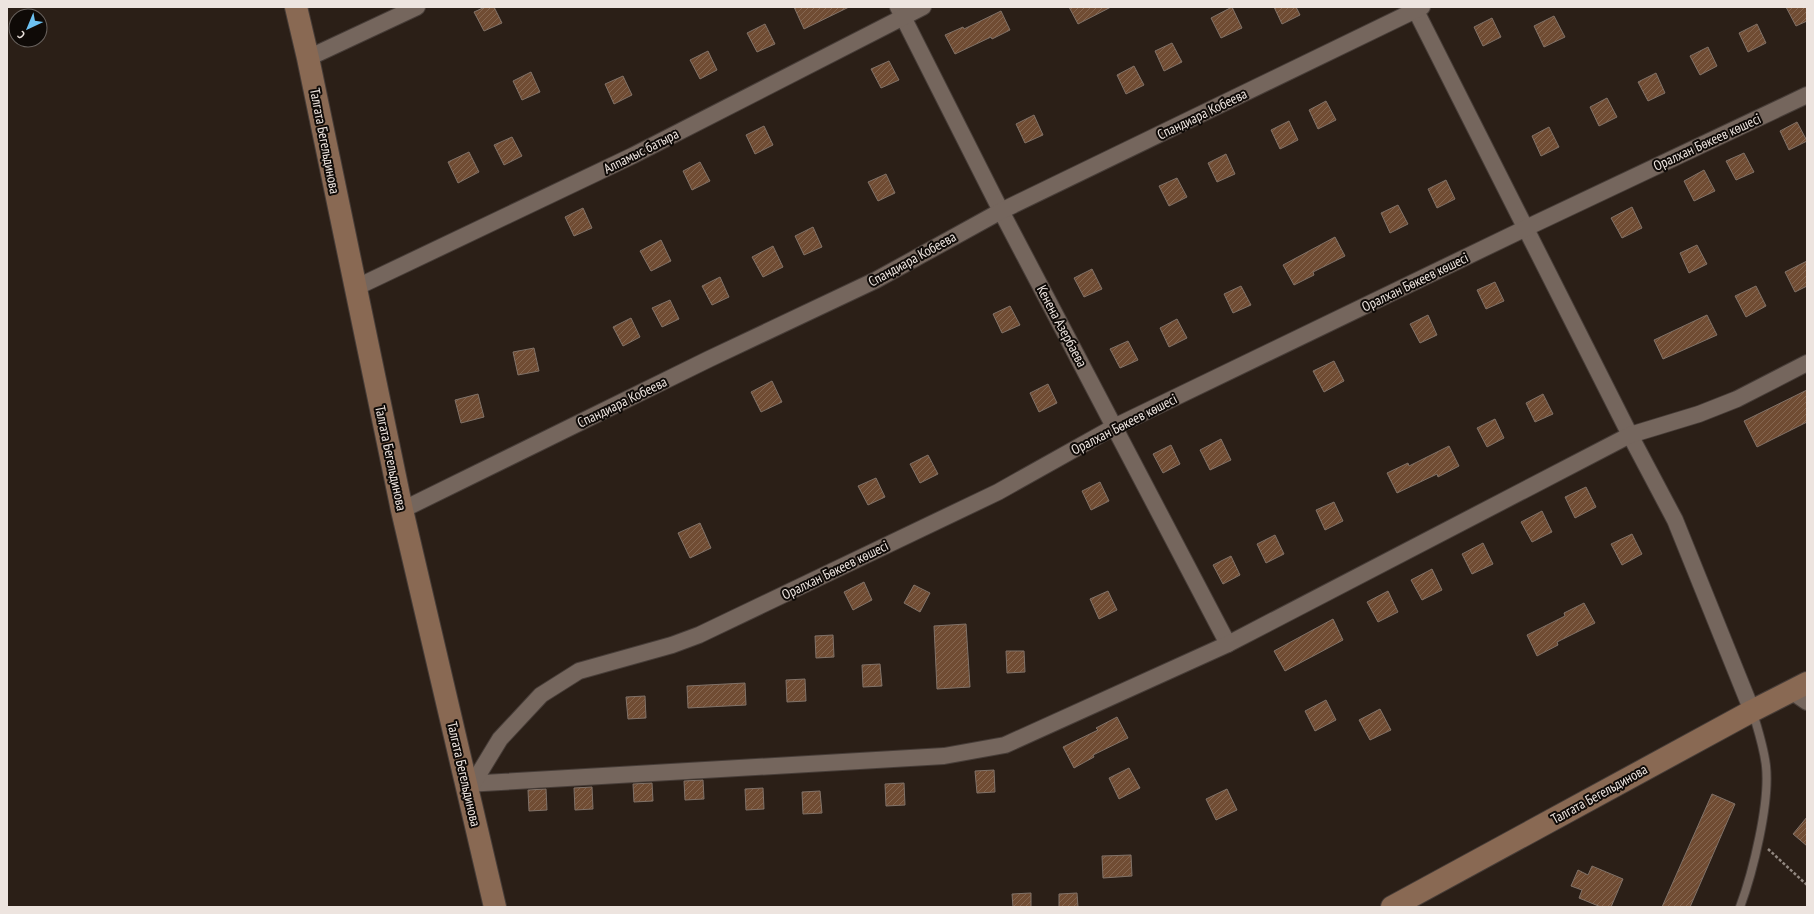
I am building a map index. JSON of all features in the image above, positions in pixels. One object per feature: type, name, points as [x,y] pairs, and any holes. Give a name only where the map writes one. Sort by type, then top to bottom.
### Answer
[{"type":"street","name":"Талгата Бегельдинова","points":[[296,7],[308,58],[402,510],[469,785],[495,907]]},
{"type":"street","points":[[308,58],[417,7]]},
{"type":"street","name":"Алпамыс батыра","points":[[355,288],[632,156],[900,12],[923,7]]},
{"type":"street","points":[[1417,8],[1630,436],[1675,520],[1752,711]]},
{"type":"street","name":"Спандиара Кобеева","points":[[402,510],[709,359],[876,280],[1001,211],[1417,8]]},
{"type":"street","name":"Кенена Азербаева","points":[[900,12],[1001,211],[1228,644]]},
{"type":"street","name":"Оралхан Бөкеев көшесі","points":[[469,785],[500,739],[541,695],[580,671],[672,645],[699,635],[998,492],[1114,427],[1526,228],[1807,95]]},
{"type":"street","points":[[469,785],[944,756],[1005,745],[1228,644],[1630,436],[1698,414],[1737,399],[1807,363]]},
{"type":"street","name":"Талгата Бегельдинова","points":[[1392,907],[1752,711],[1802,692]]},
{"type":"lane","points":[[1740,907],[1758,840],[1765,802],[1766,766],[1752,711]]},
{"type":"path","points":[[1758,840],[1807,885]]},
{"type":"building","points":[[485,7],[494,7],[502,23],[484,31],[474,12]]},
{"type":"building","points":[[794,7],[849,7],[804,29]]},
{"type":"building","points":[[1069,7],[1111,7],[1078,24]]},
{"type":"building","points":[[1232,7],[1242,28],[1221,38],[1211,18]]},
{"type":"building","points":[[1274,7],[1296,7],[1300,15],[1282,24]]},
{"type":"building","points":[[1786,7],[1807,7],[1807,21],[1796,26]]},
{"type":"building","points":[[1001,11],[1010,30],[955,54],[945,35],[963,27],[964,29]]},
{"type":"building","points":[[1554,16],[1565,37],[1544,47],[1534,26]]},
{"type":"building","points":[[1492,18],[1501,37],[1483,46],[1474,27]]},
{"type":"building","points":[[765,24],[775,44],[757,52],[747,33]]},
{"type":"building","points":[[1757,24],[1766,43],[1748,52],[1739,33]]},
{"type":"building","points":[[1172,43],[1182,62],[1164,71],[1155,51]]},
{"type":"building","points":[[1708,47],[1717,66],[1700,75],[1690,56]]},
{"type":"building","points":[[708,51],[717,70],[700,79],[690,60]]},
{"type":"building","points":[[889,61],[899,80],[881,88],[871,69]]},
{"type":"building","points":[[1134,66],[1144,85],[1126,94],[1117,75]]},
{"type":"building","points":[[531,72],[540,92],[522,100],[513,81]]},
{"type":"building","points":[[1656,73],[1665,93],[1648,101],[1638,82]]},
{"type":"building","points":[[623,76],[632,95],[614,104],[605,84]]},
{"type":"building","points":[[1607,98],[1617,117],[1599,126],[1590,107]]},
{"type":"building","points":[[1326,101],[1336,120],[1318,129],[1309,110]]},
{"type":"building","points":[[1034,115],[1043,135],[1025,143],[1016,124]]},
{"type":"building","points":[[1289,121],[1298,140],[1280,149],[1271,130]]},
{"type":"building","points":[[1797,122],[1807,141],[1789,150],[1780,131]]},
{"type":"building","points":[[764,126],[773,145],[755,154],[746,135]]},
{"type":"building","points":[[1549,127],[1559,147],[1541,156],[1532,136]]},
{"type":"building","points":[[512,137],[522,156],[504,165],[494,145]]},
{"type":"building","points":[[469,152],[479,172],[458,183],[448,162]]},
{"type":"building","points":[[1744,153],[1754,172],[1736,180],[1726,161]]},
{"type":"building","points":[[1226,154],[1235,174],[1217,182],[1208,163]]},
{"type":"building","points":[[700,162],[710,181],[692,190],[683,171]]},
{"type":"building","points":[[1704,170],[1715,191],[1694,201],[1684,181]]},
{"type":"building","points":[[886,174],[895,193],[878,201],[868,182]]},
{"type":"building","points":[[1177,178],[1187,197],[1169,206],[1159,186]]},
{"type":"building","points":[[1446,180],[1455,199],[1437,208],[1428,189]]},
{"type":"building","points":[[1398,205],[1408,224],[1390,233],[1381,213]]},
{"type":"building","points":[[1632,207],[1642,228],[1622,238],[1611,218]]},
{"type":"building","points":[[583,208],[592,228],[574,236],[565,217]]},
{"type":"building","points":[[813,227],[822,247],[804,255],[795,236]]},
{"type":"building","points":[[1335,237],[1345,256],[1313,272],[1314,275],[1294,285],[1283,265]]},
{"type":"building","points":[[661,240],[671,261],[651,271],[640,251]]},
{"type":"building","points":[[1697,245],[1707,264],[1689,273],[1680,253]]},
{"type":"building","points":[[773,246],[783,267],[763,277],[752,257]]},
{"type":"building","points":[[1807,261],[1807,286],[1795,292],[1785,272]]},
{"type":"building","points":[[1092,269],[1102,289],[1084,297],[1074,278]]},
{"type":"building","points":[[720,277],[729,297],[712,305],[702,286]]},
{"type":"building","points":[[1495,282],[1504,301],[1486,309],[1477,290]]},
{"type":"building","points":[[1241,286],[1251,305],[1233,313],[1224,294]]},
{"type":"building","points":[[1756,286],[1766,306],[1746,317],[1735,296]]},
{"type":"building","points":[[670,300],[679,319],[662,327],[652,308]]},
{"type":"building","points":[[1010,306],[1020,325],[1002,333],[993,314]]},
{"type":"building","points":[[1428,315],[1437,335],[1420,343],[1410,324]]},
{"type":"building","points":[[1707,315],[1717,335],[1663,359],[1654,340]]},
{"type":"building","points":[[631,318],[640,337],[623,346],[613,327]]},
{"type":"building","points":[[1177,319],[1187,338],[1169,347],[1160,328]]},
{"type":"building","points":[[1128,341],[1138,360],[1120,368],[1110,349]]},
{"type":"building","points":[[534,348],[539,371],[518,375],[513,352]]},
{"type":"building","points":[[1334,361],[1344,381],[1324,392],[1313,371]]},
{"type":"building","points":[[772,381],[782,402],[761,412],[751,392]]},
{"type":"building","points":[[1048,384],[1057,403],[1039,412],[1030,393]]},
{"type":"building","points":[[1807,390],[1807,422],[1757,447],[1744,421]]},
{"type":"building","points":[[478,394],[484,417],[461,423],[455,400]]},
{"type":"building","points":[[1543,394],[1553,414],[1535,422],[1526,403]]},
{"type":"building","points":[[1495,419],[1504,438],[1487,447],[1477,428]]},
{"type":"building","points":[[1221,439],[1231,460],[1210,470],[1200,450]]},
{"type":"building","points":[[1171,445],[1180,464],[1163,473],[1153,454]]},
{"type":"building","points":[[1449,446],[1459,466],[1438,477],[1437,474],[1397,493],[1387,473],[1408,463],[1409,466]]},
{"type":"building","points":[[928,455],[938,474],[920,483],[910,464]]},
{"type":"building","points":[[876,478],[885,497],[868,505],[858,486]]},
{"type":"building","points":[[1100,482],[1109,501],[1091,510],[1082,491]]},
{"type":"building","points":[[1586,487],[1596,507],[1575,518],[1565,497]]},
{"type":"building","points":[[1334,502],[1343,521],[1325,530],[1316,510]]},
{"type":"building","points":[[1542,511],[1552,532],[1532,542],[1521,522]]},
{"type":"building","points":[[700,523],[711,548],[690,558],[678,533]]},
{"type":"building","points":[[1632,534],[1642,554],[1622,565],[1611,544]]},
{"type":"building","points":[[1275,535],[1284,554],[1266,563],[1257,544]]},
{"type":"building","points":[[1483,543],[1493,564],[1472,574],[1462,554]]},
{"type":"building","points":[[1231,556],[1240,575],[1223,584],[1213,565]]},
{"type":"building","points":[[1432,569],[1442,590],[1422,600],[1411,580]]},
{"type":"building","points":[[864,582],[872,600],[853,610],[844,592]]},
{"type":"building","points":[[914,585],[930,593],[920,612],[904,603]]},
{"type":"building","points":[[1108,591],[1117,610],[1099,619],[1090,599]]},
{"type":"building","points":[[1388,591],[1398,612],[1378,622],[1367,602]]},
{"type":"building","points":[[1584,603],[1595,623],[1557,642],[1558,645],[1537,656],[1527,635],[1565,616],[1564,613]]},
{"type":"building","points":[[1333,619],[1343,640],[1285,671],[1274,651]]},
{"type":"building","points":[[966,624],[970,687],[937,689],[934,626]]},
{"type":"building","points":[[833,635],[834,657],[816,658],[815,636]]},
{"type":"building","points":[[1006,651],[1024,651],[1025,672],[1007,673]]},
{"type":"building","points":[[880,664],[882,686],[863,687],[862,665]]},
{"type":"building","points":[[805,679],[806,701],[787,702],[786,680]]},
{"type":"building","points":[[745,683],[746,705],[688,708],[687,686]]},
{"type":"building","points":[[645,696],[646,718],[628,719],[626,697]]},
{"type":"building","points":[[1326,700],[1336,720],[1315,731],[1305,711]]},
{"type":"building","points":[[1380,709],[1391,730],[1370,740],[1359,720]]},
{"type":"building","points":[[1117,717],[1128,738],[1093,755],[1094,757],[1074,768],[1063,747],[1098,730],[1096,728]]},
{"type":"building","points":[[1129,768],[1140,788],[1119,799],[1109,778]]},
{"type":"building","points":[[994,770],[995,792],[977,793],[975,771]]},
{"type":"building","points":[[703,780],[704,799],[685,800],[684,781]]},
{"type":"building","points":[[652,783],[653,801],[634,802],[633,784]]},
{"type":"building","points":[[904,783],[905,805],[886,806],[885,784]]},
{"type":"building","points":[[592,787],[593,809],[575,810],[574,788]]},
{"type":"building","points":[[763,788],[764,809],[746,810],[745,789]]},
{"type":"building","points":[[546,789],[547,810],[529,811],[528,790]]},
{"type":"building","points":[[1227,789],[1237,810],[1216,820],[1206,799]]},
{"type":"building","points":[[820,791],[822,813],[803,814],[802,792]]},
{"type":"building","points":[[1712,794],[1735,804],[1690,907],[1662,907]]},
{"type":"building","points":[[1807,817],[1807,846],[1793,834]]},
{"type":"building","points":[[1131,855],[1132,876],[1103,878],[1102,856]]},
{"type":"building","points":[[1592,866],[1623,879],[1611,907],[1601,907],[1579,898],[1582,890],[1571,886],[1578,870],[1588,875]]},
{"type":"building","points":[[1031,893],[1031,907],[1013,907],[1012,894]]},
{"type":"building","points":[[1077,893],[1078,907],[1059,907],[1059,894]]}]
